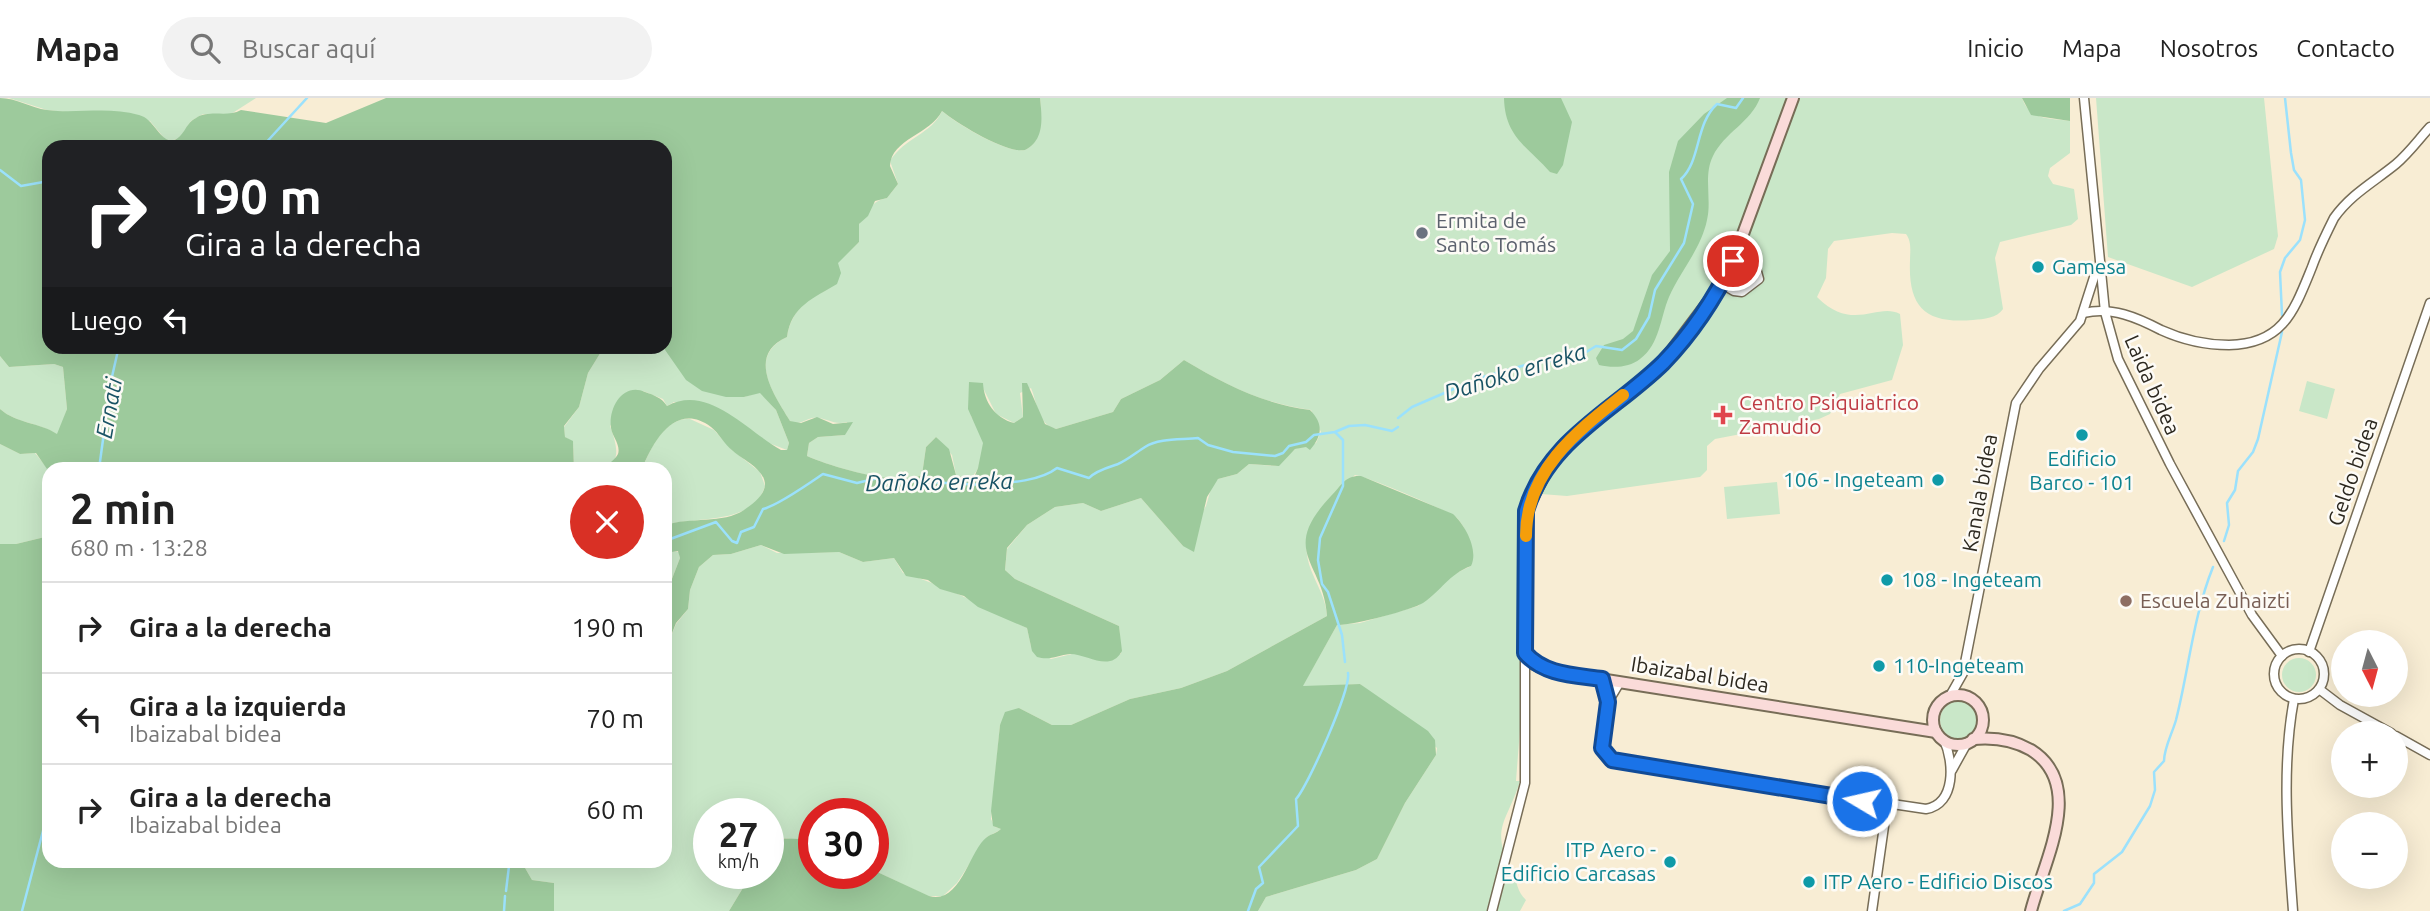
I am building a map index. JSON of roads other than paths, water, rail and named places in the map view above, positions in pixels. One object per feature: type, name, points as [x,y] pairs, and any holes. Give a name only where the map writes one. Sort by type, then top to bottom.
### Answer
[{"type":"street","points":[[1492,911],[1525,783],[1526,511],[1529,500],[1563,446],[1661,365],[1722,284],[1737,253],[1793,98]]},
{"type":"street","name":"Laida bidea","points":[[2084,98],[2105,312],[2118,359],[2145,417],[2252,615],[2282,656]]},
{"type":"street","points":[[2099,262],[2084,313],[2130,315],[2178,338],[2203,343],[2249,344],[2271,335],[2288,319],[2334,218],[2343,206],[2356,192],[2398,163],[2430,127]]},
{"type":"street","points":[[1722,284],[1742,292],[1752,288],[1759,279],[1754,261],[1737,253]]},
{"type":"street","name":"Geldo bidea","points":[[2309,652],[2430,303]]},
{"type":"street","name":"Kanala bidea","points":[[1950,696],[1963,673],[2016,403],[2084,313]]},
{"type":"street","points":[[2295,650],[2309,652],[2323,668],[2319,689],[2308,698],[2294,699],[2280,691],[2274,677],[2282,656],[2295,650]]},
{"type":"street","name":"Ibaizabal bidea","points":[[1525,653],[1534,664],[1549,671],[1890,723],[1940,736]]},
{"type":"street","points":[[1602,679],[1608,702]]},
{"type":"street","points":[[1620,682],[1608,702],[1602,735],[1605,754],[1630,765],[1926,809],[1937,806],[1947,793],[1950,773],[1970,741],[1979,733],[1983,717]]},
{"type":"street","points":[[2319,689],[2340,705],[2369,721]]},
{"type":"street","points":[[1950,773],[1934,715],[1937,707],[1950,696],[1972,699],[1998,734],[2040,756],[2050,767],[2059,796],[2057,825],[2031,911]]},
{"type":"street","points":[[2293,911],[2287,746],[2294,699]]},
{"type":"street","points":[[1940,736],[1970,741],[2011,742]]},
{"type":"street","points":[[2408,743],[2430,755]]},
{"type":"street","points":[[1872,911],[1887,805]]},
{"type":"waterway","points":[[268,140],[307,98]]},
{"type":"waterway","name":"Dañoko erreka","points":[[1398,418],[1412,407],[1479,378],[1529,364],[1580,356],[1596,346],[1622,350],[1636,339],[1649,317],[1655,290],[1684,243],[1693,204],[1681,179],[1692,162],[1705,122],[1717,104],[1736,108],[1743,98]]},
{"type":"waterway","points":[[2282,315],[2280,272],[2285,258],[2300,240],[2305,220],[2301,180],[2294,170],[2291,153],[2285,98]]},
{"type":"waterway","points":[[0,170],[21,186],[42,182]]},
{"type":"waterway","points":[[2224,541],[2229,525],[2227,503],[2235,490],[2238,471],[2253,452],[2258,439],[2282,332]]},
{"type":"waterway","name":"Ernati","points":[[100,462],[117,354]]},
{"type":"waterway","name":"Dañoko erreka","points":[[672,538],[716,522],[732,541],[737,543],[741,532],[754,527],[763,509],[785,499],[823,474],[857,483],[878,478],[894,485],[907,481],[985,485],[990,480],[1015,482],[1034,478],[1057,468],[1089,478],[1151,444],[1164,441],[1198,438],[1208,445],[1233,452],[1275,456],[1283,453],[1289,446],[1306,442],[1314,435],[1335,432],[1349,426],[1365,425],[1392,431],[1398,427]]},
{"type":"waterway","points":[[1335,432],[1343,440],[1343,486],[1320,538],[1318,560],[1322,584],[1328,592],[1342,635],[1345,662]]},
{"type":"waterway","points":[[2064,911],[2080,904],[2094,883],[2094,874],[2122,852],[2150,806],[2155,790],[2154,772],[2164,761],[2176,720],[2196,624],[2213,567]]},
{"type":"waterway","points":[[1248,911],[1256,889],[1263,883],[1259,867],[1298,826],[1296,799],[1328,737],[1343,698],[1348,673]]},
{"type":"waterway","name":"Ernati","points":[[22,911],[42,835]]},
{"type":"waterway","name":"Dañoko erreka","points":[[506,891],[509,868]]},
{"type":"waterway","name":"Dañoko erreka","points":[[504,911],[505,896]]},
{"type":"place","name":"Ermita de Santo Tomás","points":[[1422,233]]},
{"type":"place","name":"Gamesa","points":[[2038,267]]},
{"type":"place","name":"Centro Psiquiatrico Zamudio","points":[[1723,415]]},
{"type":"place","name":"Edificio Barco - 101","points":[[2082,435]]},
{"type":"place","name":"106 - Ingeteam","points":[[1938,480]]},
{"type":"place","name":"108 - Ingeteam","points":[[1887,580]]},
{"type":"place","name":"Escuela Zuhaizti","points":[[2126,601]]},
{"type":"place","name":"110-Ingeteam","points":[[1879,666]]},
{"type":"place","name":"ITP Aero - Edificio Carcasas","points":[[1670,862]]},
{"type":"place","name":"ITP Aero - Edificio Discos","points":[[1809,882]]}]
